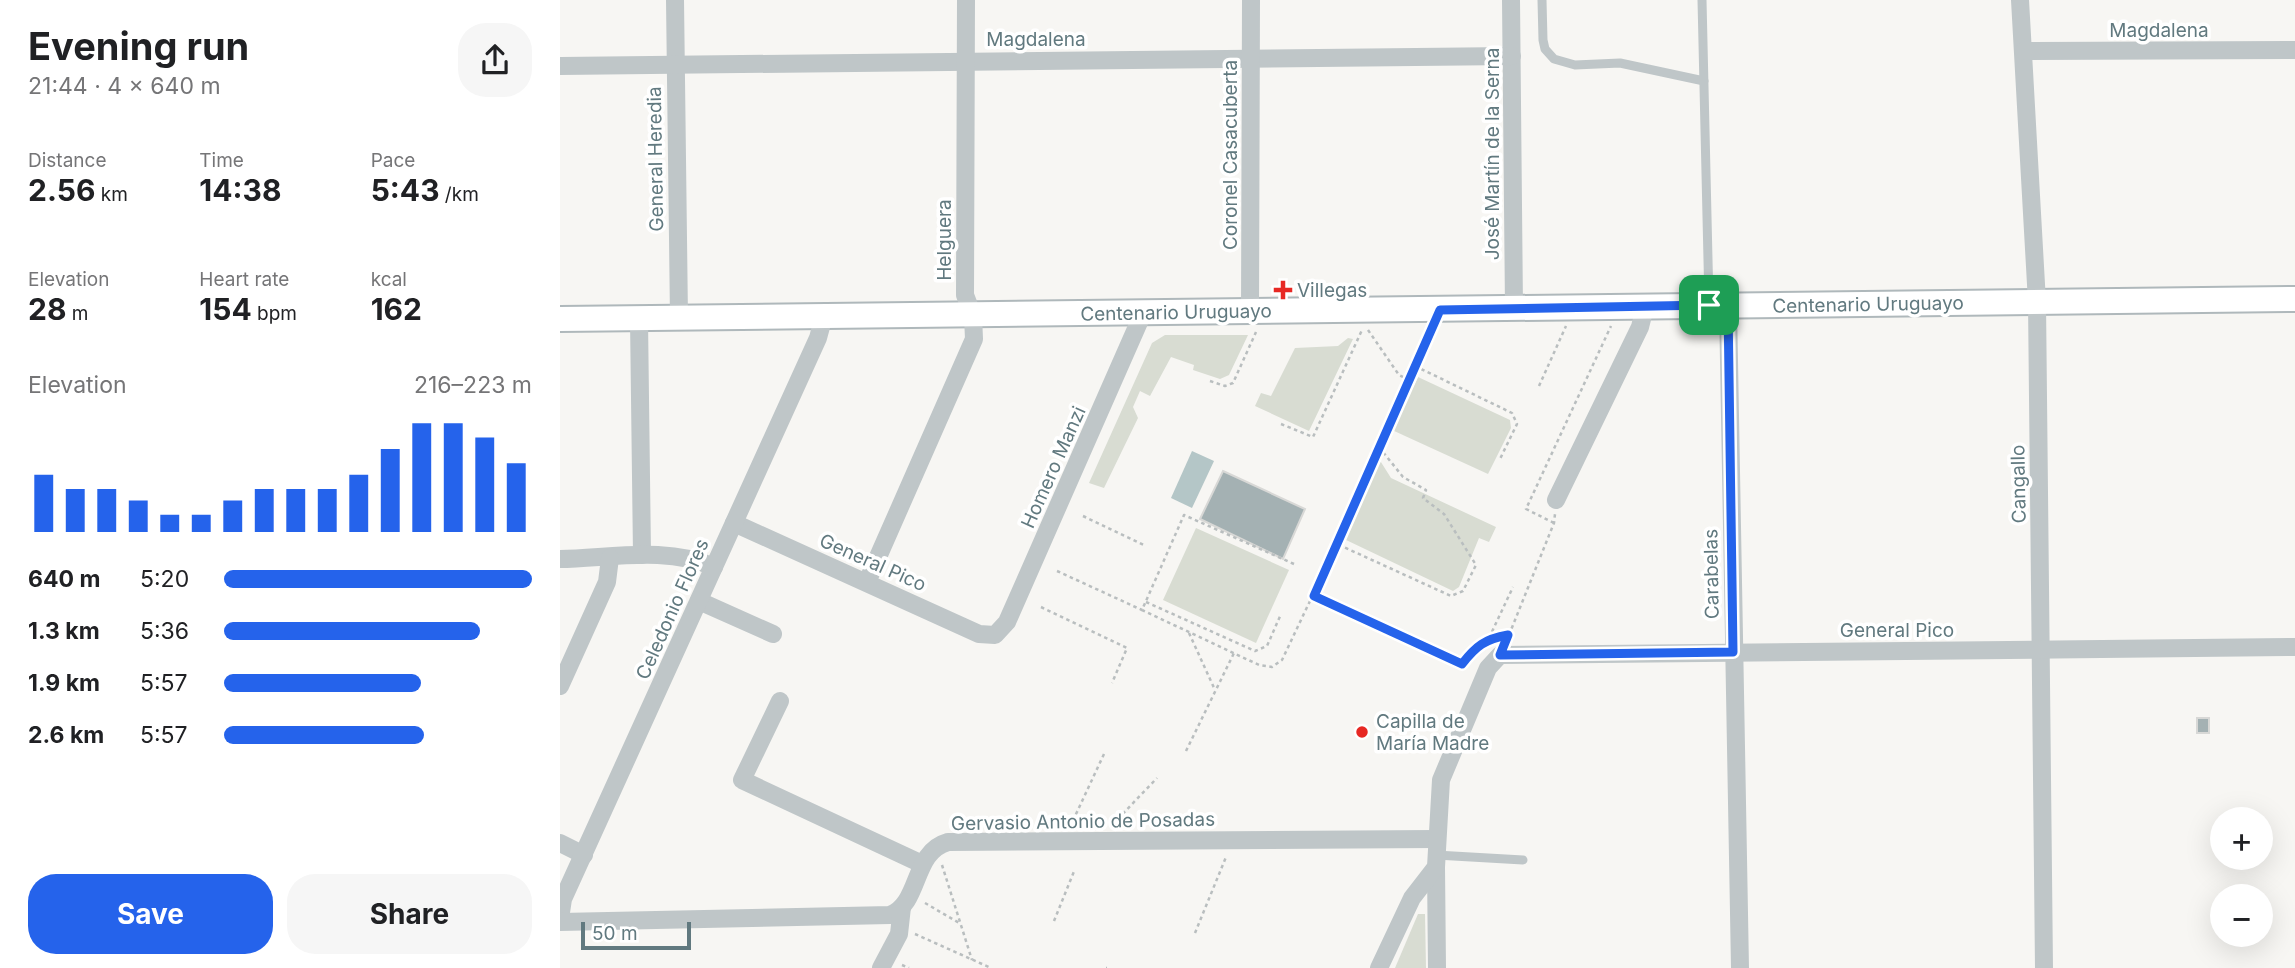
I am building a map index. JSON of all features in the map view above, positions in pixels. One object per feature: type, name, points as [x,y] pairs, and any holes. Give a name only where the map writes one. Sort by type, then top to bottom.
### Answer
[{"type":"main road","name":"Centenario Uruguayo","points":[[560,319],[1143,313],[1254,318],[1514,308],[2295,299]]},
{"type":"street","name":"General Heredia","points":[[675,0],[679,318]]},
{"type":"street","name":"Helguera","points":[[867,583],[974,339],[973,316],[965,295],[966,0]]},
{"type":"street","name":"Coronel Casacuberta","points":[[1251,0],[1254,318]]},
{"type":"street","name":"José Martín de la Serna","points":[[1511,0],[1514,308]]},
{"type":"street","name":"Cangallo","points":[[2020,0],[2036,302],[2044,968]]},
{"type":"street","name":"Magdalena","points":[[2024,51],[2295,50]]},
{"type":"street","name":"Magdalena","points":[[560,66],[1512,56]]},
{"type":"street","name":"Carabelas","points":[[1718,306],[1733,652],[1740,968]]},
{"type":"street","points":[[1556,500],[1640,327],[1645,307]]},
{"type":"street","name":"Homero Manzi","points":[[995,635],[1007,622],[1143,313]]},
{"type":"street","name":"Celedonio Flores","points":[[560,920],[563,900],[818,338],[824,316]]},
{"type":"street","points":[[639,319],[642,555]]},
{"type":"street","name":"General Pico","points":[[734,523],[979,634],[995,635]]},
{"type":"street","points":[[560,559],[642,555],[691,556],[714,567]]},
{"type":"street","points":[[560,686],[607,582],[610,558]]},
{"type":"street","points":[[699,601],[773,634]]},
{"type":"street","name":"General Pico","points":[[1500,655],[2295,647]]},
{"type":"street","points":[[1437,968],[1436,854],[1440,789],[1448,758],[1488,668],[1500,655]]},
{"type":"street","points":[[780,701],[741,780],[922,863]]},
{"type":"street","name":"Gervasio Antonio de Posadas","points":[[889,965],[899,934],[902,907],[922,863],[929,852],[948,842],[1436,854]]},
{"type":"street","points":[[560,843],[584,855]]},
{"type":"street","points":[[1379,968],[1436,854]]},
{"type":"street","points":[[560,920],[878,917],[897,912],[902,907]]},
{"type":"lane","points":[[1542,0],[1543,40],[1545,49],[1554,59],[1575,65],[1620,63],[1704,81]]},
{"type":"lane","points":[[1702,0],[1704,81],[1718,306]]},
{"type":"lane","points":[[1436,854],[1523,860]]},
{"type":"path","points":[[1057,571],[1259,665],[1272,667],[1282,660],[1314,596],[1440,310]]},
{"type":"path","points":[[1210,381],[1225,386],[1234,383],[1255,335],[1254,318]]},
{"type":"path","points":[[1539,386],[1566,326]]},
{"type":"path","points":[[1554,523],[1526,509],[1611,326]]},
{"type":"path","points":[[1281,424],[1313,437],[1362,330]]},
{"type":"path","points":[[1368,330],[1399,375],[1409,380]]},
{"type":"path","points":[[1415,366],[1512,413],[1517,425],[1500,460]]},
{"type":"path","points":[[1336,544],[1451,596],[1463,592],[1476,565],[1444,514],[1423,498],[1426,490],[1403,477],[1379,447]]},
{"type":"path","points":[[1500,655],[1554,523],[1556,500]]},
{"type":"path","points":[[1142,610],[1184,515],[1294,564]]},
{"type":"path","points":[[1083,516],[1144,545]]},
{"type":"path","points":[[1489,638],[1513,587]]},
{"type":"path","points":[[1314,596],[1462,664],[1476,646],[1489,638],[1508,635]]},
{"type":"path","points":[[1146,602],[1255,651],[1267,646],[1281,614]]},
{"type":"path","points":[[1041,607],[1127,648],[1112,683]]},
{"type":"path","points":[[1189,633],[1215,690]]},
{"type":"path","points":[[1186,751],[1234,653]]},
{"type":"path","points":[[1070,827],[1104,754]]},
{"type":"path","points":[[1111,826],[1157,778]]},
{"type":"path","points":[[1195,933],[1229,851]]},
{"type":"path","points":[[942,865],[972,960]]},
{"type":"path","points":[[1054,921],[1075,869]]},
{"type":"path","points":[[925,903],[961,924]]},
{"type":"path","points":[[912,932],[991,968]]},
{"type":"path","points":[[889,965],[909,968]]},
{"type":"shaded area","points":[[1165,335],[1248,335],[1229,375],[1220,379],[1193,370],[1194,365],[1171,357],[1150,396],[1140,391],[1133,407],[1138,418],[1104,488],[1089,483],[1152,343]]},
{"type":"shaded area","points":[[1348,338],[1353,339],[1309,431],[1255,406],[1261,393],[1271,396],[1295,348],[1338,346]]},
{"type":"shaded area","points":[[1418,377],[1510,420],[1511,428],[1488,474],[1392,430]]},
{"type":"shaded area","points":[[1192,451],[1214,461],[1192,508],[1171,498]]},
{"type":"shaded area","points":[[1379,459],[1391,478],[1496,527],[1489,542],[1479,538],[1459,587],[1453,591],[1344,539]]},
{"type":"shaded area","points":[[1196,528],[1289,570],[1256,643],[1163,600]]},
{"type":"shaded area","points":[[1418,914],[1425,914],[1426,968],[1395,968]]},
{"type":"building","points":[[1223,471],[1305,509],[1283,559],[1200,519]]},
{"type":"building","points":[[2197,718],[2209,718],[2209,733],[2197,733]]},
{"type":"place","name":"Villegas","points":[[1283,290]]},
{"type":"place","name":"Capilla de María Madre","points":[[1362,732]]},
{"type":"route","points":[[1709,305],[1728,306],[1733,652],[1500,655],[1508,635],[1489,638],[1476,646],[1462,664],[1314,596],[1440,310],[1709,305]]}]
